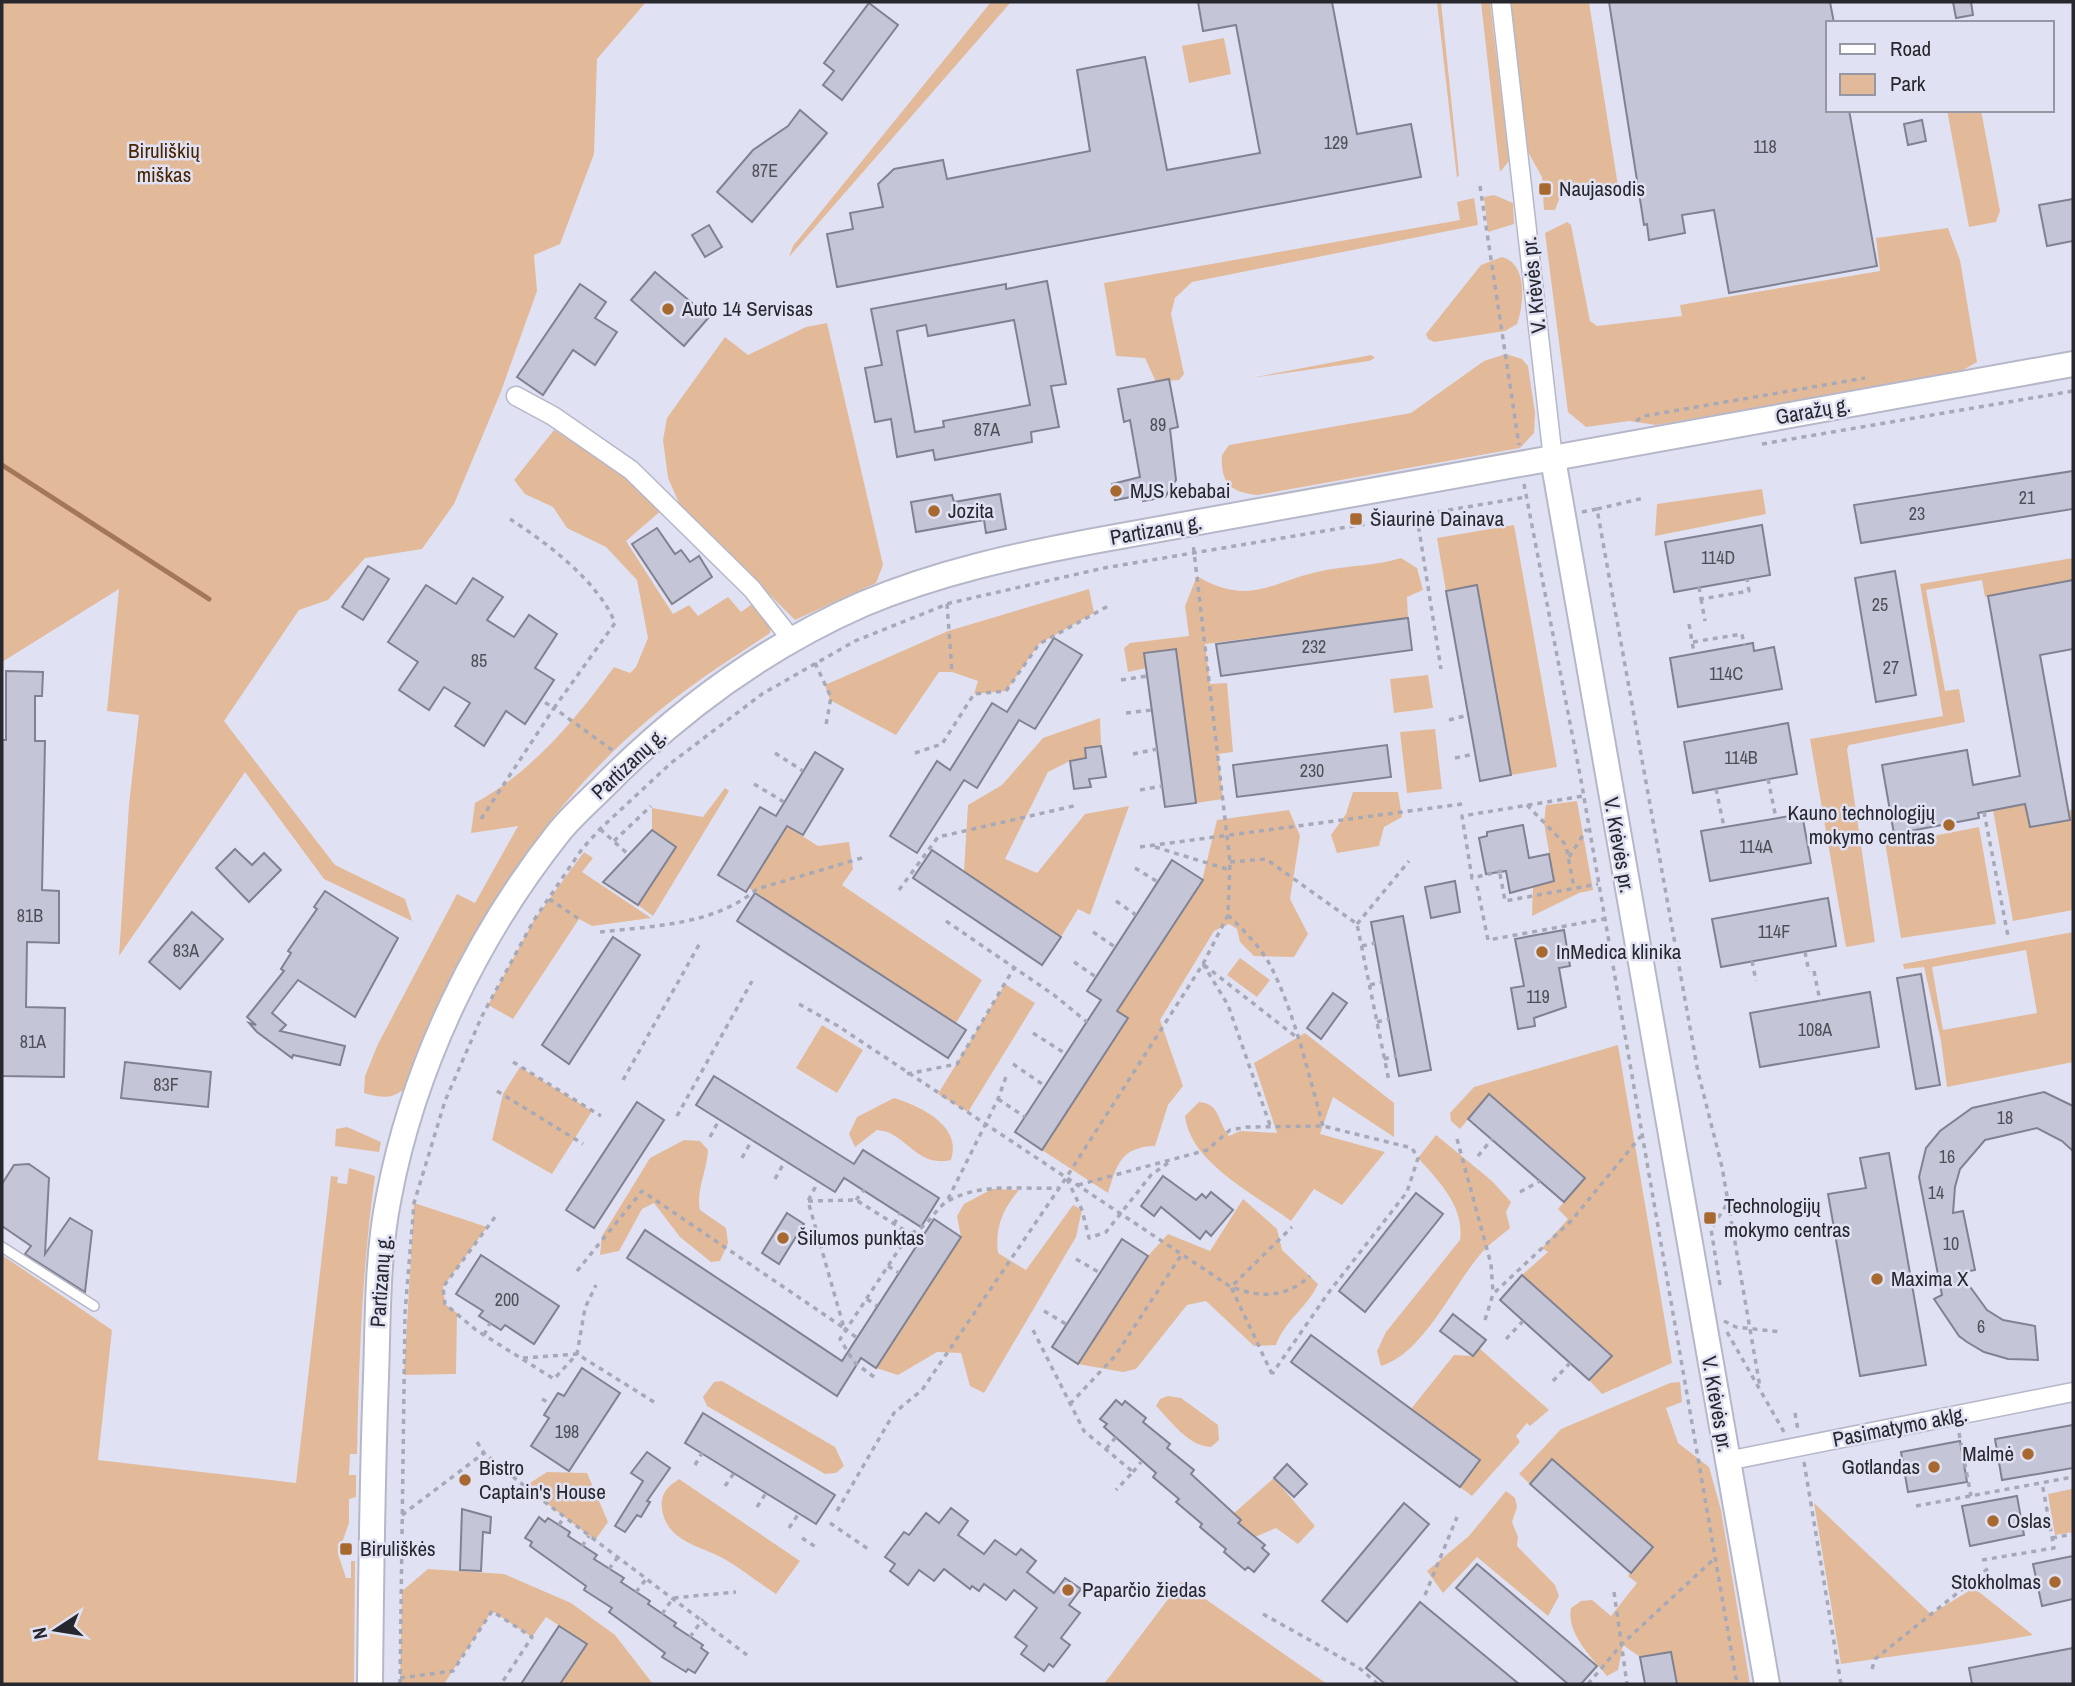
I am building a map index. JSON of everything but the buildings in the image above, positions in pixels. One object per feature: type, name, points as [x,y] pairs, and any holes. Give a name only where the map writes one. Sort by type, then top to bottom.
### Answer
[{"type":"street","name":"V. Krėvės pr.","points":[[1501,2],[1561,515],[1767,1684]]},
{"type":"street","name":"Garažų g.","points":[[1553,459],[2073,364]]},
{"type":"street","points":[[516,396],[553,416],[631,470],[752,589],[792,640]]},
{"type":"street","name":"Partizanų g.","points":[[370,1684],[373,1468],[381,1244],[401,1141],[453,1003],[492,932],[561,830],[626,764],[721,686],[792,640],[863,604],[957,570],[1019,555],[1553,459]]},
{"type":"street","name":"Pasimatymo aklg.","points":[[1727,1461],[1800,1439],[1956,1415],[2073,1392]]},
{"type":"lane","points":[[2,1247],[94,1306]]},
{"type":"path","points":[[1480,186],[1519,443]]},
{"type":"path","points":[[1631,424],[1644,416],[1875,376]]},
{"type":"path","points":[[1762,444],[2073,391]]},
{"type":"path","points":[[400,1684],[405,1313],[414,1203],[446,1101],[482,1016],[549,899],[582,849],[600,829],[645,785],[762,694],[855,641],[947,604],[1104,568],[1526,497],[1583,796],[1737,1684]]},
{"type":"path","points":[[1532,521],[1644,498]]},
{"type":"path","points":[[1597,509],[1698,1072],[1728,1202],[1760,1387]]},
{"type":"path","points":[[1417,517],[1441,669]]},
{"type":"path","points":[[481,819],[554,708],[615,623],[610,611],[573,568],[542,539],[510,519]]},
{"type":"path","points":[[837,1511],[894,1413],[922,1390],[1066,1178],[1203,964],[1228,915],[1228,835],[1189,524]]},
{"type":"path","points":[[1701,599],[1749,591],[1747,579]]},
{"type":"path","points":[[1699,587],[1705,621]]},
{"type":"path","points":[[947,604],[952,672]]},
{"type":"path","points":[[915,753],[942,744],[974,694],[1006,691],[1039,645],[1110,605]]},
{"type":"path","points":[[1689,624],[1695,653]]},
{"type":"path","points":[[1693,642],[1742,634],[1744,645]]},
{"type":"path","points":[[815,663],[831,697],[825,725]]},
{"type":"path","points":[[1121,680],[1147,676]]},
{"type":"path","points":[[541,700],[611,749],[645,785]]},
{"type":"path","points":[[1126,713],[1152,710]]},
{"type":"path","points":[[1449,720],[1468,715]]},
{"type":"path","points":[[1133,754],[1157,749]]},
{"type":"path","points":[[775,753],[803,771]]},
{"type":"path","points":[[1455,758],[1475,754]]},
{"type":"path","points":[[1769,779],[1776,818]]},
{"type":"path","points":[[754,784],[784,802]]},
{"type":"path","points":[[1140,790],[1162,786]]},
{"type":"path","points":[[1716,789],[1724,827]]},
{"type":"path","points":[[1583,796],[1462,816],[1472,878],[1501,872],[1500,882],[1505,901],[1598,884]]},
{"type":"path","points":[[1140,847],[1462,804]]},
{"type":"path","points":[[899,890],[938,837],[1078,805]]},
{"type":"path","points":[[1527,805],[1566,845],[1574,888]]},
{"type":"path","points":[[614,841],[651,806]]},
{"type":"path","points":[[1984,812],[2008,936]]},
{"type":"path","points":[[1569,857],[1588,827]]},
{"type":"path","points":[[600,829],[629,855]]},
{"type":"path","points":[[1152,846],[1230,870]]},
{"type":"path","points":[[600,932],[691,921],[743,901],[757,889],[865,857]]},
{"type":"path","points":[[1230,862],[1266,859],[1357,924],[1389,1081]]},
{"type":"path","points":[[1357,924],[1409,861]]},
{"type":"path","points":[[1135,868],[1158,882]]},
{"type":"path","points":[[1477,886],[1488,940],[1604,918]]},
{"type":"path","points":[[549,899],[579,919]]},
{"type":"path","points":[[1116,901],[1136,915]]},
{"type":"path","points":[[1228,915],[1261,950],[1271,966],[1323,1126]]},
{"type":"path","points":[[947,921],[1087,1022]]},
{"type":"path","points":[[1093,932],[1115,947]]},
{"type":"path","points":[[623,1080],[700,943]]},
{"type":"path","points":[[1362,946],[1375,943]]},
{"type":"path","points":[[1805,952],[1819,1001]]},
{"type":"path","points":[[1752,961],[1756,981]]},
{"type":"path","points":[[1074,962],[1096,977]]},
{"type":"path","points":[[1203,964],[1296,1038]]},
{"type":"path","points":[[1203,964],[1228,1005],[1246,1049],[1271,1128]]},
{"type":"path","points":[[907,1074],[957,1064],[1014,968]]},
{"type":"path","points":[[677,1115],[752,981]]},
{"type":"path","points":[[1370,985],[1382,982]]},
{"type":"path","points":[[799,1004],[838,1026],[1231,1287],[1257,1296],[1277,1295],[1296,1288],[1310,1276]]},
{"type":"path","points":[[1377,1022],[1389,1019]]},
{"type":"path","points":[[1033,1033],[1066,1054]]},
{"type":"path","points":[[1384,1059],[1396,1056]]},
{"type":"path","points":[[513,1062],[601,1116]]},
{"type":"path","points":[[1013,1064],[1045,1086]]},
{"type":"path","points":[[874,1377],[854,1362],[839,1339],[909,1234],[923,1229],[947,1201],[998,1099],[1007,1074]]},
{"type":"path","points":[[497,1091],[583,1144]]},
{"type":"path","points":[[998,1099],[1025,1117]]},
{"type":"path","points":[[710,1137],[719,1120]]},
{"type":"path","points":[[1066,1178],[1082,1210],[1089,1238],[1106,1232],[1151,1175],[1169,1163],[1207,1150],[1230,1130],[1323,1126],[1412,1148],[1418,1157],[1407,1192],[1329,1292],[1272,1374],[1231,1287]]},
{"type":"path","points":[[1493,1294],[1572,1221],[1641,1136]]},
{"type":"path","points":[[1457,1139],[1491,1264],[1493,1294],[1485,1320]]},
{"type":"path","points":[[1478,1156],[1492,1139]]},
{"type":"path","points":[[742,1158],[752,1140]]},
{"type":"path","points":[[775,1179],[785,1161]]},
{"type":"path","points":[[1078,1185],[1121,1175],[1147,1164],[1169,1163]]},
{"type":"path","points":[[1520,1192],[1540,1181]]},
{"type":"path","points":[[818,1182],[808,1201],[844,1328]]},
{"type":"path","points":[[947,1201],[992,1186],[1058,1188]]},
{"type":"path","points":[[577,1271],[642,1191],[857,1338]]},
{"type":"path","points":[[856,1200],[864,1191]]},
{"type":"path","points":[[808,1201],[856,1200],[920,1240]]},
{"type":"path","points":[[1720,1297],[1721,1276],[1711,1229],[1728,1202]]},
{"type":"path","points":[[894,1224],[900,1213]]},
{"type":"path","points":[[495,1217],[443,1287],[445,1304],[484,1335],[554,1379],[577,1354],[585,1308],[596,1285]]},
{"type":"path","points":[[1231,1287],[1292,1227]]},
{"type":"path","points":[[1070,1404],[1115,1356],[1182,1254]]},
{"type":"path","points":[[1076,1259],[1100,1273]]},
{"type":"path","points":[[888,1266],[899,1273]]},
{"type":"path","points":[[867,1299],[877,1306]]},
{"type":"path","points":[[1044,1311],[1066,1324]]},
{"type":"path","points":[[1781,1332],[1736,1327],[1719,1318],[1786,1435],[1800,1439],[1841,1684]]},
{"type":"path","points":[[1506,1339],[1523,1321]]},
{"type":"path","points":[[484,1335],[490,1323]]},
{"type":"path","points":[[1033,1329],[1084,1432],[1133,1472]]},
{"type":"path","points":[[522,1358],[577,1354],[654,1402]]},
{"type":"path","points":[[1553,1381],[1570,1363]]},
{"type":"path","points":[[542,1399],[551,1405]]},
{"type":"path","points":[[1956,1415],[1971,1496]]},
{"type":"path","points":[[1105,1449],[1116,1437]]},
{"type":"path","points":[[477,1442],[484,1453],[564,1517],[703,1619],[747,1655]]},
{"type":"path","points":[[401,1515],[484,1453]]},
{"type":"path","points":[[695,1465],[702,1453]]},
{"type":"path","points":[[1116,1490],[1141,1462]]},
{"type":"path","points":[[725,1486],[734,1473]]},
{"type":"path","points":[[1916,1506],[2073,1479]]},
{"type":"path","points":[[1982,1560],[2054,1548],[2042,1483]]},
{"type":"path","points":[[757,1507],[766,1493]]},
{"type":"path","points":[[789,1528],[799,1513]]},
{"type":"path","points":[[559,1525],[564,1517]]},
{"type":"path","points":[[1425,1595],[1457,1517]]},
{"type":"path","points":[[830,1523],[871,1550]]},
{"type":"path","points":[[2052,1538],[2073,1534]]},
{"type":"path","points":[[582,1546],[589,1536]]},
{"type":"path","points":[[802,1538],[816,1547]]},
{"type":"path","points":[[609,1569],[618,1557]]},
{"type":"path","points":[[1588,1684],[1622,1644],[1715,1558]]},
{"type":"path","points":[[1872,1669],[1875,1659],[1990,1567]]},
{"type":"path","points":[[636,1592],[647,1578]]},
{"type":"path","points":[[673,1598],[736,1592]]},
{"type":"path","points":[[1614,1592],[1627,1684]]},
{"type":"path","points":[[662,1614],[673,1598]]},
{"type":"path","points":[[400,1678],[453,1671],[492,1611],[532,1637],[501,1684]]},
{"type":"path","points":[[1263,1615],[1358,1667],[1378,1684]]},
{"type":"path","points":[[690,1637],[703,1619]]},
{"type":"green space","name":"Biruliškių miškas","points":[[2,2],[646,2],[597,59],[594,154],[560,244],[534,255],[537,291],[500,394],[454,504],[422,549],[365,558],[328,600],[299,610],[224,721],[335,865],[405,899],[412,921],[324,879],[245,772],[119,956],[129,805],[139,715],[107,711],[119,589],[2,662]]},
{"type":"green space","points":[[991,2],[1011,2],[789,257],[793,246]]},
{"type":"green space","points":[[1437,2],[1441,2],[1459,175],[1457,178]]},
{"type":"green space","points":[[1481,2],[1490,2],[1509,161],[1500,172]]},
{"type":"green space","points":[[1510,2],[1589,2],[1618,186],[1561,194],[1555,210],[1544,210],[1542,177],[1528,152]]},
{"type":"green space","points":[[1224,38],[1231,74],[1189,83],[1182,46]]},
{"type":"green space","points":[[1947,112],[1981,112],[2000,211],[1996,222],[1969,227]]},
{"type":"green space","points":[[1494,195],[1513,203],[1514,224],[1488,232],[1484,197]]},
{"type":"green space","points":[[1474,198],[1478,225],[1192,282],[1175,298],[1171,314],[1184,374],[1179,380],[1156,382],[1145,358],[1116,356],[1104,283],[1460,220],[1457,202]]},
{"type":"green space","points":[[1567,222],[1571,225],[1590,321],[1597,326],[1682,316],[1680,305],[1880,271],[1876,238],[1948,228],[1960,260],[1977,362],[1956,374],[1656,425],[1629,421],[1586,427],[1568,412],[1545,233]]},
{"type":"green space","points":[[1502,257],[1510,261],[1520,276],[1522,296],[1517,324],[1505,331],[1434,342],[1428,339],[1426,334],[1481,265]]},
{"type":"green space","points":[[827,323],[883,565],[876,583],[795,620],[680,505],[668,478],[663,440],[667,418],[725,337],[748,355],[806,327]]},
{"type":"green space","points":[[1506,354],[1522,359],[1528,366],[1535,413],[1534,433],[1520,448],[1258,495],[1234,489],[1225,479],[1222,455],[1229,445],[1411,413],[1484,361]]},
{"type":"green space","points":[[1371,355],[1375,358],[1369,361],[1251,378]]},
{"type":"green space","points":[[554,430],[619,470],[663,509],[626,541],[673,614],[689,605],[698,616],[728,597],[741,612],[755,602],[772,619],[770,633],[686,690],[636,730],[591,774],[551,820],[515,869],[483,921],[427,1031],[403,1090],[389,1096],[364,1093],[365,1076],[378,1044],[457,894],[475,903],[518,826],[471,833],[475,803],[515,776],[552,743],[614,667],[630,673],[636,667],[648,638],[637,580],[606,547],[567,528],[553,507],[525,494],[514,480]]},
{"type":"green space","points":[[1762,489],[1766,514],[1655,536],[1657,504]]},
{"type":"green space","points":[[1514,525],[1557,767],[1511,775],[1477,586],[1446,591],[1437,538]]},
{"type":"green space","points":[[1401,558],[1417,568],[1423,590],[1407,597],[1408,618],[1205,644],[1210,684],[1227,683],[1233,752],[1218,754],[1223,799],[1196,803],[1176,649],[1145,653],[1146,668],[1128,672],[1124,648],[1130,643],[1189,636],[1185,606],[1197,576],[1232,590],[1247,591],[1307,574]]},
{"type":"green space","points":[[2073,558],[2073,580],[1985,597],[1982,580],[1926,590],[1945,691],[1959,689],[1965,722],[1849,745],[1847,749],[1875,942],[1846,947],[1810,739],[1943,716],[1920,584]]},
{"type":"green space","points":[[1089,589],[1094,613],[1039,644],[1006,691],[974,694],[978,681],[952,672],[939,672],[896,735],[830,700],[825,685],[948,631]]},
{"type":"green space","points":[[1428,675],[1433,708],[1394,713],[1390,679]]},
{"type":"green space","points":[[1100,718],[1101,746],[1085,748],[1086,758],[1070,761],[1048,772],[1005,859],[1037,873],[1085,814],[1129,806],[1090,915],[1078,909],[1061,937],[964,872],[968,805],[1002,785],[1043,738]]},
{"type":"green space","points":[[1435,729],[1442,789],[1407,793],[1400,732]]},
{"type":"green space","points":[[725,788],[729,791],[653,916],[638,905],[676,847],[652,830],[652,808],[703,817]]},
{"type":"green space","points":[[1353,792],[1398,792],[1402,817],[1384,827],[1379,846],[1337,853],[1331,835],[1346,814]]},
{"type":"green space","points":[[1577,801],[1593,890],[1579,893],[1532,916],[1533,885],[1554,880],[1544,823],[1546,805]]},
{"type":"green space","points":[[2025,804],[2030,827],[2070,820],[2069,810],[2073,810],[2073,910],[2013,921],[1993,810]]},
{"type":"green space","points":[[1289,810],[1300,836],[1290,899],[1308,934],[1294,957],[1254,956],[1240,942],[1237,929],[1229,924],[1214,931],[1160,1020],[1183,1086],[1168,1105],[1155,1146],[1135,1150],[1122,1159],[1108,1193],[1042,1150],[1128,1018],[1117,1011],[1202,881],[1217,820]]},
{"type":"green space","points":[[787,826],[818,846],[849,842],[853,869],[842,885],[982,980],[956,1023],[749,888]]},
{"type":"green space","points":[[1979,827],[1996,924],[1901,938],[1884,836],[1894,834],[1897,843]]},
{"type":"green space","points":[[584,852],[593,858],[582,872],[651,918],[592,926],[579,919],[513,1019],[488,1005],[534,920]]},
{"type":"green space","points":[[2073,932],[2073,1062],[1947,1087],[1941,1041],[1924,967],[1904,969],[1903,964]],"holes":[[[2026,950],[2037,1013],[1943,1030],[1932,967]]]},
{"type":"green space","points":[[1240,958],[1270,980],[1257,997],[1227,975]]},
{"type":"green space","points":[[1005,984],[1035,1003],[968,1112],[938,1094]]},
{"type":"green space","points":[[822,1025],[863,1050],[837,1093],[796,1068]]},
{"type":"green space","points":[[1305,1033],[1394,1103],[1394,1137],[1333,1097],[1320,1134],[1385,1152],[1342,1205],[1314,1189],[1291,1221],[1243,1189],[1212,1163],[1199,1149],[1185,1116],[1199,1102],[1206,1103],[1215,1109],[1229,1136],[1240,1131],[1277,1133],[1254,1063]]},
{"type":"green space","points":[[1618,1045],[1672,1363],[1602,1394],[1589,1380],[1611,1355],[1522,1275],[1548,1252],[1542,1248],[1568,1219],[1558,1209],[1585,1177],[1489,1094],[1460,1129],[1451,1121],[1450,1113],[1474,1087]]},
{"type":"green space","points":[[520,1067],[592,1111],[552,1174],[492,1140],[503,1094]]},
{"type":"green space","points":[[894,1098],[916,1106],[937,1119],[951,1137],[951,1160],[928,1159],[896,1137],[877,1130],[855,1147],[849,1134],[857,1117]]},
{"type":"green space","points":[[347,1127],[381,1142],[379,1152],[335,1146],[336,1129]]},
{"type":"green space","points":[[1436,1135],[1492,1181],[1511,1202],[1506,1212],[1510,1228],[1473,1263],[1438,1315],[1411,1347],[1397,1359],[1381,1366],[1377,1351],[1386,1332],[1460,1240],[1454,1205],[1418,1158]]},
{"type":"green space","points":[[684,1140],[700,1141],[708,1150],[699,1203],[700,1210],[726,1228],[728,1243],[720,1261],[711,1262],[680,1237],[654,1203],[642,1209],[619,1251],[600,1255],[602,1236],[650,1158]]},
{"type":"green space","points":[[349,1168],[375,1176],[362,1315],[357,1454],[350,1454],[349,1475],[356,1475],[356,1497],[349,1499],[349,1523],[338,1554],[346,1578],[351,1578],[351,1561],[355,1561],[354,1684],[2,1684],[2,1255],[112,1330],[98,1460],[296,1483],[331,1176],[338,1177],[337,1183],[347,1184]]},
{"type":"green space","points":[[992,1189],[1019,1190],[1001,1220],[998,1253],[1026,1270],[1073,1205],[1082,1210],[1076,1237],[984,1393],[970,1386],[961,1353],[937,1352],[898,1375],[876,1368],[961,1237],[957,1216],[964,1204]]},
{"type":"green space","points":[[1243,1199],[1277,1229],[1282,1250],[1318,1284],[1285,1328],[1276,1345],[1254,1346],[1206,1301],[1187,1305],[1136,1369],[1123,1372],[1078,1364],[1148,1256],[1168,1234],[1210,1251]]},
{"type":"green space","points":[[414,1203],[487,1227],[443,1287],[445,1304],[457,1313],[456,1374],[404,1375]]},
{"type":"green space","points":[[1479,1348],[1549,1410],[1530,1426],[1527,1423],[1516,1436],[1520,1442],[1472,1496],[1460,1487],[1480,1460],[1411,1409],[1454,1355],[1473,1356]]},
{"type":"green space","points":[[722,1381],[835,1447],[844,1466],[836,1473],[825,1474],[707,1406],[703,1397],[714,1382]]},
{"type":"green space","points":[[1680,1382],[1682,1402],[1666,1408],[1678,1443],[1709,1467],[1721,1510],[1750,1684],[1677,1684],[1671,1652],[1640,1657],[1623,1645],[1618,1670],[1607,1676],[1576,1635],[1570,1617],[1571,1608],[1581,1601],[1592,1600],[1611,1616],[1637,1583],[1628,1576],[1653,1547],[1552,1460],[1530,1484],[1519,1474],[1561,1429],[1670,1383]]},
{"type":"green space","points":[[1168,1396],[1181,1398],[1218,1425],[1219,1440],[1211,1447],[1203,1446],[1181,1432],[1156,1406],[1160,1399]]},
{"type":"green space","points":[[547,1472],[587,1473],[608,1522],[595,1540],[533,1493],[530,1483]]},
{"type":"green space","points":[[1274,1478],[1315,1526],[1298,1544],[1276,1528],[1255,1537],[1238,1523],[1241,1520],[1233,1514]]},
{"type":"green space","points":[[679,1479],[800,1561],[776,1594],[732,1564],[686,1542],[671,1529],[665,1520],[662,1499],[668,1488]]},
{"type":"green space","points":[[2072,1489],[2073,1532],[2055,1535],[2048,1494]]},
{"type":"green space","points":[[1506,1491],[1515,1498],[1517,1507],[1512,1522],[1518,1537],[1517,1546],[1555,1585],[1559,1596],[1548,1616],[1477,1557],[1443,1593],[1427,1571],[1469,1536]]},
{"type":"green space","points":[[1814,1503],[1931,1614],[1974,1588],[2033,1635],[1841,1664]]},
{"type":"green space","points":[[428,1569],[504,1574],[571,1603],[615,1635],[653,1684],[560,1684],[586,1643],[546,1617],[532,1637],[492,1611],[444,1684],[400,1684],[402,1591]]},
{"type":"green space","points":[[1181,1582],[1327,1684],[1104,1684]]},
{"type":"waterway","points":[[2,465],[209,599]]},
{"type":"place","name":"Naujasodis","points":[[1545,189]]},
{"type":"place","name":"Auto 14 Servisas","points":[[668,309]]},
{"type":"place","name":"MJS kebabai","points":[[1116,491]]},
{"type":"place","name":"Jozita","points":[[934,511]]},
{"type":"place","name":"Šiaurinė Dainava","points":[[1356,519]]},
{"type":"place","name":"Kauno technologijų mokymo centras","points":[[1949,825]]},
{"type":"place","name":"InMedica klinika","points":[[1542,952]]},
{"type":"place","name":"Technologijų mokymo centras","points":[[1710,1218]]},
{"type":"place","name":"Šilumos punktas","points":[[783,1238]]},
{"type":"place","name":"Maxima X","points":[[1877,1279]]},
{"type":"place","name":"Malmė","points":[[2028,1454]]},
{"type":"place","name":"Gotlandas","points":[[1934,1467]]},
{"type":"place","name":"Bistro Captain's House","points":[[465,1480]]},
{"type":"place","name":"Oslas","points":[[1993,1521]]},
{"type":"place","name":"Biruliškės","points":[[346,1549]]},
{"type":"place","name":"Stokholmas","points":[[2055,1582]]},
{"type":"place","name":"Paparčio žiedas","points":[[1068,1590]]}]
